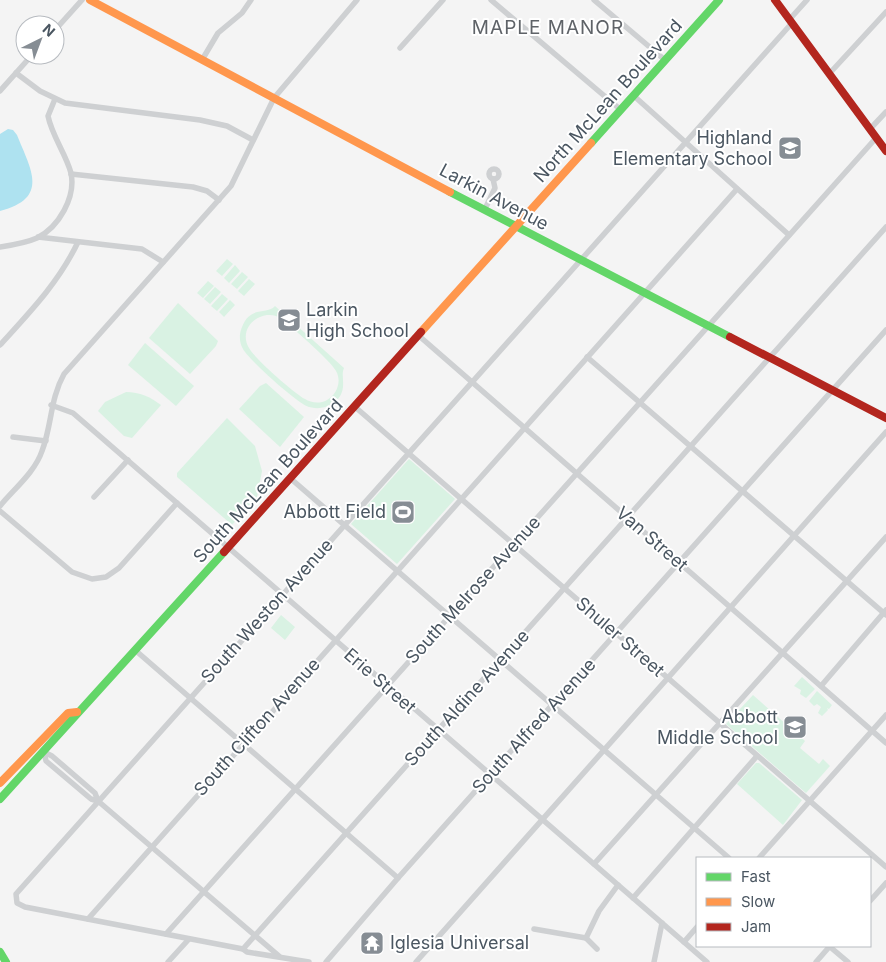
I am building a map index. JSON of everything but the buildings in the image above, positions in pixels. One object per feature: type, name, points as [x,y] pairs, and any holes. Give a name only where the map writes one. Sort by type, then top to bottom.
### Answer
[{"type":"main road","name":"Larkin Avenue","points":[[90,0],[516,226],[886,418]]},
{"type":"main road","name":"North McLean Boulevard","points":[[478,267],[719,0]]},
{"type":"main road","points":[[775,0],[886,151]]},
{"type":"main road","name":"South McLean Boulevard","points":[[0,799],[75,718],[77,712],[228,548],[478,267]]},
{"type":"main road","name":"South McLean Boulevard","points":[[0,783],[68,713],[77,712]]},
{"type":"main road","points":[[0,952],[6,962]]},
{"type":"street","points":[[65,19],[82,0]]},
{"type":"street","points":[[202,60],[218,33],[242,13],[251,0]]},
{"type":"street","points":[[0,506],[36,464],[46,441],[51,405],[56,389],[64,374],[235,180],[274,98],[357,0]]},
{"type":"street","points":[[400,48],[443,0]]},
{"type":"street","points":[[491,0],[621,110]]},
{"type":"street","points":[[594,0],[665,60]]},
{"type":"street","name":"South Weston Avenue","points":[[88,919],[25,906],[16,901],[16,892],[686,142],[807,0]]},
{"type":"street","points":[[829,74],[886,12]]},
{"type":"street","points":[[0,91],[23,65]]},
{"type":"street","points":[[16,73],[40,91],[55,99],[75,105],[214,122],[253,140]]},
{"type":"street","points":[[634,96],[789,235]]},
{"type":"street","points":[[0,247],[38,237],[51,228],[64,210],[71,191],[71,174],[49,121],[49,112],[55,99]]},
{"type":"street","points":[[870,129],[886,112]]},
{"type":"street","name":"South Melrose Avenue","points":[[166,934],[876,138]]},
{"type":"street","points":[[71,174],[193,187],[207,191],[219,200]]},
{"type":"street","points":[[485,209],[495,188],[493,179]]},
{"type":"street","name":"South Clifton Avenue","points":[[88,919],[737,189]]},
{"type":"street","name":"South Aldine Avenue","points":[[243,949],[886,227]]},
{"type":"street","points":[[38,237],[142,249],[163,262]]},
{"type":"street","points":[[0,345],[50,290],[64,269],[78,242]]},
{"type":"street","name":"South Alfred Avenue","points":[[326,962],[398,878],[886,330]]},
{"type":"street","name":"Van Street","points":[[418,334],[886,743]]},
{"type":"street","points":[[587,357],[885,612],[821,686]]},
{"type":"street","name":"Erie Street","points":[[51,405],[72,413],[128,460],[334,641],[707,962]]},
{"type":"street","name":"Shuler Street","points":[[354,406],[886,868]]},
{"type":"street","points":[[416,962],[886,432]]},
{"type":"street","points":[[13,437],[46,441]]},
{"type":"street","points":[[94,498],[128,460]]},
{"type":"street","points":[[290,478],[728,857]]},
{"type":"street","points":[[0,511],[63,565],[88,579],[99,578],[113,573],[176,503]]},
{"type":"street","points":[[594,864],[886,537]]},
{"type":"street","points":[[135,650],[398,878]]},
{"type":"street","points":[[760,857],[886,715]]},
{"type":"street","points":[[44,752],[52,756],[95,793],[98,801],[279,956]]},
{"type":"street","points":[[633,898],[758,756]]},
{"type":"street","points":[[871,900],[886,883]]},
{"type":"street","points":[[586,938],[599,911],[618,885]]},
{"type":"street","points":[[88,919],[243,949],[256,954],[309,962]]},
{"type":"street","points":[[654,962],[662,923]]},
{"type":"street","points":[[684,942],[696,928]]},
{"type":"street","points":[[534,929],[586,938],[597,949]]},
{"type":"street","points":[[168,962],[189,938]]},
{"type":"street","points":[[816,962],[829,947]]},
{"type":"street","points":[[831,947],[848,962]]},
{"type":"green space","points":[[227,259],[233,264],[222,276],[216,271]]},
{"type":"green space","points":[[235,265],[240,271],[229,283],[224,278]]},
{"type":"green space","points":[[242,272],[248,277],[237,289],[231,284]]},
{"type":"green space","points":[[249,279],[255,284],[244,296],[238,291]]},
{"type":"green space","points":[[208,281],[214,286],[203,298],[197,293]]},
{"type":"green space","points":[[215,287],[221,292],[210,304],[204,299]]},
{"type":"green space","points":[[222,294],[228,299],[217,311],[211,306]]},
{"type":"green space","points":[[230,300],[235,305],[224,317],[219,312]]},
{"type":"green space","points":[[178,303],[218,341],[216,346],[190,374],[149,338]]},
{"type":"green space","points":[[275,306],[344,368],[342,391],[337,400],[331,404],[317,408],[303,404],[274,381],[243,349],[240,335],[245,320],[254,313],[272,309]],"holes":[[[268,315],[277,316],[283,320],[333,366],[339,379],[338,387],[331,398],[319,402],[305,399],[275,375],[249,348],[246,337],[249,327],[256,319]]]},
{"type":"green space","points":[[145,343],[194,386],[176,406],[128,365]]},
{"type":"green space","points":[[266,383],[304,417],[280,447],[239,409],[260,386]]},
{"type":"green space","points":[[126,392],[145,396],[161,405],[132,438],[124,436],[98,411],[105,402]]},
{"type":"green space","points":[[227,418],[255,446],[262,471],[257,497],[232,525],[177,477],[177,473]]},
{"type":"green space","name":"Abbott Field","points":[[409,459],[455,499],[397,564],[351,524]]},
{"type":"green space","points":[[281,615],[295,627],[285,640],[271,628]]},
{"type":"green space","points":[[802,677],[815,689],[806,698],[800,694],[801,690],[794,686]]},
{"type":"green space","points":[[817,691],[832,705],[829,709],[827,708],[828,710],[822,716],[818,713],[821,707],[817,704],[814,706],[809,701]]},
{"type":"green space","points":[[753,695],[805,741],[800,748],[819,764],[823,759],[830,766],[806,793],[726,724]]},
{"type":"green space","points":[[756,763],[759,763],[802,800],[783,825],[737,784]]},
{"type":"water","points":[[8,129],[13,130],[17,135],[31,171],[32,181],[31,190],[26,199],[0,211],[0,134]]},
{"type":"traffic: fast","points":[[591,143],[719,0]]},
{"type":"traffic: fast","points":[[450,192],[730,337]]},
{"type":"traffic: fast","points":[[0,799],[224,552]]},
{"type":"traffic: fast","points":[[0,952],[6,962]]},
{"type":"traffic: slow","points":[[90,0],[450,192]]},
{"type":"traffic: slow","points":[[421,332],[591,143]]},
{"type":"traffic: slow","points":[[0,783],[68,713],[77,712]]},
{"type":"traffic: jam","points":[[775,0],[886,151]]},
{"type":"traffic: jam","points":[[224,552],[421,332]]},
{"type":"traffic: jam","points":[[730,337],[886,418]]},
{"type":"place","name":"Highland Elementary School","points":[[790,148]]},
{"type":"place","name":"Larkin High School","points":[[289,320]]},
{"type":"place","name":"Abbott Field","points":[[403,512]]},
{"type":"place","name":"Abbott Middle School","points":[[795,727]]},
{"type":"place","name":"Iglesia Universal","points":[[372,943]]},
{"type":"district","name":"MAPLE MANOR","points":[[548,27]]}]
